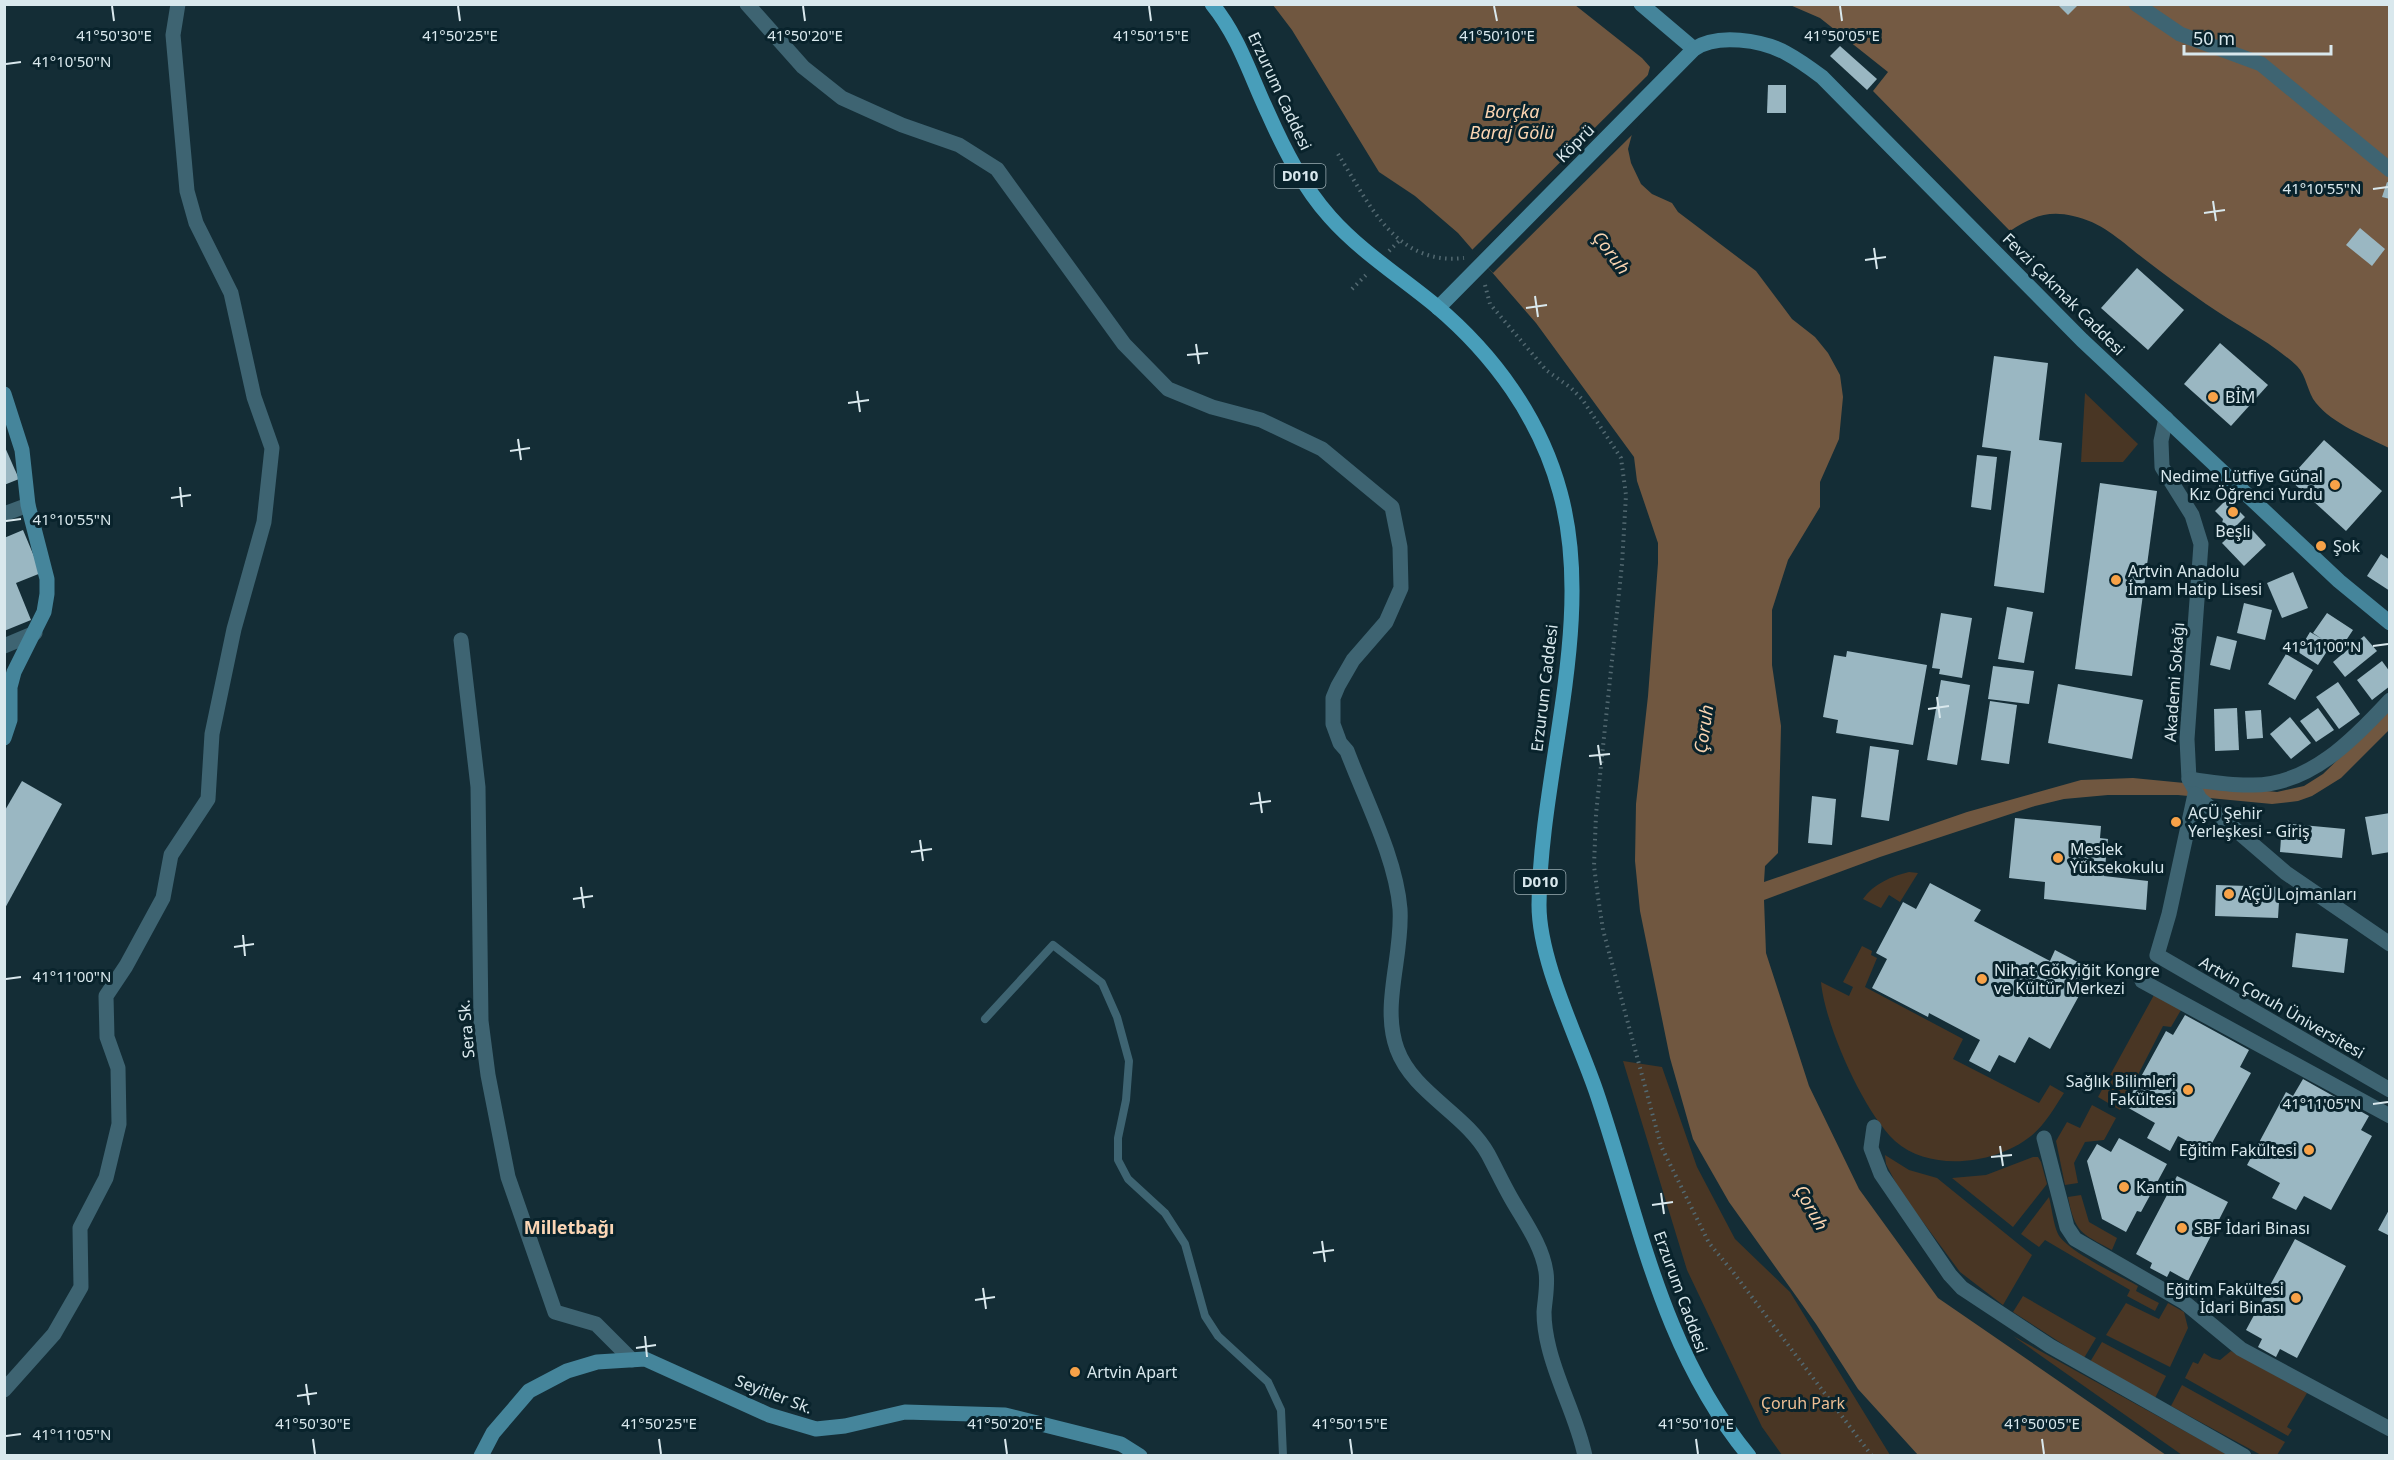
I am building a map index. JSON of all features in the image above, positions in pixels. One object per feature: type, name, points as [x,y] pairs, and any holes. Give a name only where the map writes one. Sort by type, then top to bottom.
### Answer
[{"type":"main road","name":"Erzurum Caddesi","points":[[1212,4],[1227,23],[1241,50],[1268,113],[1303,181],[1330,218],[1371,255],[1438,308],[1506,378],[1546,450],[1559,488],[1570,545],[1571,601],[1569,637],[1543,845],[1539,907],[1541,928],[1550,967],[1596,1090],[1673,1332],[1695,1377],[1721,1421],[1749,1455]]},
{"type":"main road","points":[[1641,4],[1694,49]]},
{"type":"main road","name":"Fevzi Çakmak Caddesi","points":[[1694,49],[1715,42],[1753,43],[1784,52],[1822,77],[2082,340],[2339,581],[2390,623]]},
{"type":"main road","name":"Köprü","points":[[1438,308],[1694,49]]},
{"type":"main road","points":[[4,394],[22,450],[28,505],[47,579],[44,612],[14,672],[10,687],[10,720],[4,738]]},
{"type":"main road","name":"Seyitler Sk.","points":[[481,1455],[493,1433],[529,1391],[557,1376],[597,1362],[645,1359],[769,1415],[816,1429],[845,1426],[905,1413],[1005,1415],[1121,1444],[1140,1455]]},
{"type":"street","points":[[4,1390],[54,1334],[81,1287],[80,1228],[106,1178],[118,1124],[118,1068],[108,1037],[106,996],[126,966],[163,898],[171,855],[208,799],[212,734],[234,629],[264,522],[272,448],[254,397],[231,293],[196,223],[187,191],[173,35],[178,4]]},
{"type":"street","points":[[747,4],[803,68],[842,98],[902,125],[959,145],[997,169],[1124,344],[1168,389],[1212,407],[1261,420],[1322,449],[1392,507],[1400,547],[1401,588],[1386,621],[1353,660],[1338,686],[1332,711],[1336,734],[1347,751],[1391,864],[1396,884],[1401,922],[1399,957],[1390,1008],[1394,1036],[1406,1066],[1416,1080],[1455,1114],[1479,1140],[1538,1245],[1547,1273],[1544,1314],[1548,1343],[1578,1425],[1585,1455]]},
{"type":"street","points":[[2136,4],[2180,34],[2261,64],[2390,170]]},
{"type":"street","name":"Akademi Sokağı","points":[[2166,418],[2160,448],[2162,467],[2192,515],[2201,544],[2187,739],[2189,779],[2195,794]]},
{"type":"street","points":[[4,514],[28,505]]},
{"type":"street","points":[[4,646],[34,633]]},
{"type":"street","name":"Sera Sk.","points":[[460,640],[478,787],[481,1022],[488,1076],[508,1177],[555,1312],[596,1324],[632,1360]]},
{"type":"street","points":[[2189,779],[2255,785],[2290,778],[2322,762],[2358,732],[2390,700]]},
{"type":"street","points":[[2195,794],[2277,866],[2390,944]]},
{"type":"street","name":"Artvin Çoruh Üniversitesi","points":[[2195,794],[2169,914],[2157,955],[2390,1090]]},
{"type":"street","points":[[2142,981],[2390,1116]]},
{"type":"street","points":[[1874,1127],[1871,1148],[1881,1174],[1950,1275],[1962,1288],[2050,1346],[2244,1455]]},
{"type":"street","points":[[2044,1138],[2067,1227],[2083,1246],[2184,1302],[2241,1349],[2390,1430]]},
{"type":"lane","points":[[985,1019],[1053,945],[1101,983],[1117,1017],[1129,1061],[1126,1100],[1118,1138],[1118,1160],[1128,1179],[1165,1213],[1185,1244],[1205,1316],[1218,1336],[1268,1382],[1281,1410],[1283,1455]]},
{"type":"path","points":[[1338,154],[1382,223],[1399,241],[1433,258],[1464,258],[1481,264],[1484,286],[1490,304],[1546,370],[1582,399],[1621,458],[1626,495],[1596,814],[1594,866],[1603,930],[1661,1146],[1709,1243],[1872,1455]]},
{"type":"green space","points":[[2085,393],[2138,444],[2123,462],[2081,462]]},
{"type":"green space","points":[[1909,872],[1918,873],[1900,902],[1889,895],[1881,908],[1863,899],[1883,881]]},
{"type":"green space","points":[[1862,946],[1872,951],[1871,955],[1877,958],[1865,987],[1963,1039],[1953,1059],[2039,1103],[2050,1085],[2064,1093],[2036,1132],[2017,1146],[2000,1153],[1963,1161],[1927,1158],[1895,1141],[1870,1110],[1847,1066],[1824,1000],[1821,982],[1849,996],[1853,987],[1843,982]]},
{"type":"green space","points":[[2154,995],[2181,1010],[2171,1027],[2163,1026],[2120,1110],[2098,1097]]},
{"type":"green space","name":"Çoruh Park","points":[[1623,1061],[1662,1067],[1697,1167],[1735,1239],[1790,1292],[1890,1455],[1782,1455],[1762,1427],[1687,1270]]},
{"type":"green space","points":[[2092,1105],[2116,1118],[2104,1140],[2085,1142],[2074,1163],[2078,1183],[2065,1185],[2056,1141],[2067,1122],[2080,1128]]},
{"type":"green space","points":[[1885,1155],[1909,1170],[1937,1178],[2032,1255],[2003,1305],[1960,1272],[1900,1191],[1886,1164]]},
{"type":"green space","points":[[2038,1157],[2041,1162],[2047,1184],[2013,1227],[1952,1178],[1986,1175]]},
{"type":"green space","points":[[2081,1195],[2089,1222],[2117,1238],[2112,1250],[2081,1231],[2073,1218],[2068,1197]]},
{"type":"green space","points":[[2049,1197],[2056,1230],[2063,1241],[2095,1263],[2138,1286],[2136,1291],[2159,1303],[2155,1311],[2127,1296],[2130,1290],[2045,1240],[2039,1247],[2021,1234]]},
{"type":"green space","points":[[2023,1296],[2096,1338],[2084,1358],[2013,1312]]},
{"type":"green space","points":[[2126,1303],[2159,1319],[2168,1303],[2184,1312],[2188,1328],[2170,1367],[2106,1335]]},
{"type":"green space","points":[[2013,1336],[2228,1455],[2182,1455]]},
{"type":"green space","points":[[2102,1342],[2166,1376],[2155,1398],[2090,1362]]},
{"type":"green space","points":[[2231,1351],[2307,1393],[2287,1427],[2292,1430],[2288,1436],[2185,1378],[2193,1362],[2198,1364],[2204,1353],[2220,1360]]},
{"type":"green space","points":[[2182,1385],[2285,1442],[2277,1455],[2261,1455],[2171,1406]]},
{"type":"shaded area","points":[[1790,5],[2389,5],[2389,448],[2331,417],[2316,403],[2300,370],[2287,357],[2166,276],[2102,227],[2064,214],[2048,214],[2025,222],[2010,231],[1873,91],[1888,72],[1820,18]]},
{"type":"water","name":"Borçka Baraj Gölü","points":[[1273,5],[1575,5],[1642,58],[1650,67],[1628,149],[1631,163],[1641,184],[1652,194],[1672,203],[1678,212],[1756,271],[1792,319],[1815,337],[1828,353],[1840,375],[1843,397],[1839,439],[1820,482],[1820,507],[1788,560],[1772,610],[1772,665],[1781,726],[1778,853],[1765,866],[1764,882],[1967,812],[2081,780],[2133,778],[2277,792],[2304,786],[2323,774],[2389,710],[2389,730],[2341,778],[2312,796],[2298,801],[2272,804],[2178,795],[2108,795],[2064,799],[2035,806],[1880,857],[1764,900],[1766,953],[1809,1086],[1859,1189],[1938,1298],[2166,1455],[1918,1455],[1858,1389],[1816,1324],[1729,1202],[1693,1139],[1670,1058],[1640,911],[1635,861],[1636,804],[1648,696],[1658,543],[1637,481],[1634,457],[1536,323],[1458,233],[1415,196],[1379,172],[1292,30]]},
{"type":"pier","points":[[1652,71],[1636,131],[1493,273],[1472,250]]},
{"type":"building","points":[[2057,4],[2079,4],[2068,15]]},
{"type":"building","points":[[1840,46],[1877,79],[1867,90],[1830,56]]},
{"type":"building","points":[[1768,85],[1786,85],[1786,113],[1767,113]]},
{"type":"building","points":[[2387,182],[2390,183],[2390,199],[2382,197]]},
{"type":"building","points":[[2360,228],[2385,249],[2372,266],[2346,245]]},
{"type":"building","points":[[2137,268],[2184,310],[2148,350],[2101,308]]},
{"type":"building","points":[[2220,343],[2268,385],[2231,426],[2184,384]]},
{"type":"building","points":[[1994,356],[2048,363],[2039,440],[2062,443],[2044,593],[1994,586],[2011,451],[1982,447]]},
{"type":"building","name":"Nedime Lütfiye Günal Kız Öğrenci Yurdu","points":[[2324,440],[2382,491],[2346,531],[2289,479]]},
{"type":"building","points":[[4,445],[19,479],[4,485]]},
{"type":"building","points":[[1977,455],[1997,457],[1991,510],[1971,507]]},
{"type":"building","name":"Artvin Anadolu İmam Hatip Lisesi","points":[[2100,483],[2157,491],[2132,676],[2075,669]]},
{"type":"building","points":[[2227,499],[2245,517],[2228,534],[2221,528],[2223,519],[2215,511]]},
{"type":"building","points":[[2245,522],[2266,545],[2244,566],[2222,543]]},
{"type":"building","points":[[23,530],[41,573],[16,583],[31,620],[4,631],[4,538]]},
{"type":"building","points":[[2381,554],[2390,560],[2390,591],[2367,576]]},
{"type":"building","points":[[2293,572],[2308,608],[2282,618],[2267,583]]},
{"type":"building","points":[[2244,603],[2272,610],[2265,640],[2237,633]]},
{"type":"building","points":[[2007,607],[2033,612],[2024,663],[1998,659]]},
{"type":"building","points":[[1941,613],[1972,618],[1962,678],[1939,674],[1940,669],[1932,668]]},
{"type":"building","points":[[2327,613],[2353,630],[2339,651],[2331,645],[2318,665],[2298,652],[2310,632],[2322,639],[2313,633]]},
{"type":"building","points":[[2217,636],[2237,641],[2230,670],[2210,665]]},
{"type":"building","points":[[2364,636],[2377,651],[2345,677],[2333,662]]},
{"type":"building","points":[[1847,651],[1927,665],[1913,745],[1836,733],[1838,720],[1823,717],[1834,655],[1846,657]]},
{"type":"building","points":[[2286,654],[2313,670],[2295,700],[2268,684]]},
{"type":"building","points":[[2382,661],[2390,672],[2390,686],[2372,700],[2357,680]]},
{"type":"building","points":[[1993,666],[2034,671],[2029,704],[1988,699]]},
{"type":"building","points":[[1941,680],[1970,685],[1957,765],[1927,760]]},
{"type":"building","points":[[2338,682],[2360,714],[2339,729],[2316,697]]},
{"type":"building","points":[[2058,684],[2143,700],[2132,759],[2048,743]]},
{"type":"building","points":[[1990,701],[2017,705],[2009,764],[1981,760]]},
{"type":"building","points":[[2237,708],[2239,750],[2215,751],[2214,709]]},
{"type":"building","points":[[2318,708],[2334,730],[2316,742],[2300,721]]},
{"type":"building","points":[[2261,710],[2263,738],[2247,739],[2245,711]]},
{"type":"building","points":[[2290,717],[2311,743],[2291,759],[2270,734]]},
{"type":"building","points":[[1870,746],[1899,750],[1889,821],[1861,817]]},
{"type":"building","points":[[22,781],[62,804],[4,910],[4,812]]},
{"type":"building","points":[[1812,796],[1836,799],[1832,845],[1808,843]]},
{"type":"building","points":[[2390,813],[2390,852],[2372,855],[2365,817]]},
{"type":"building","name":"Meslek Yüksekokulu","points":[[2015,818],[2101,826],[2100,838],[2108,839],[2104,876],[2148,881],[2146,910],[2044,899],[2045,882],[2009,878]]},
{"type":"building","points":[[2282,823],[2345,829],[2342,858],[2280,852]]},
{"type":"building","name":"Nihat Gökyiğit Kongre ve Kültür Merkezi","points":[[1930,883],[1981,910],[1974,921],[2050,961],[2055,950],[2093,970],[2050,1049],[2029,1037],[2015,1063],[1999,1055],[1990,1072],[1969,1061],[1980,1040],[1929,1013],[1928,1017],[1872,988],[1887,959],[1876,953],[1903,902],[1916,909]]},
{"type":"building","points":[[2216,885],[2280,887],[2278,918],[2215,916]]},
{"type":"building","points":[[2296,933],[2348,939],[2344,973],[2292,967]]},
{"type":"building","name":"Sağlık Bilimleri Fakültesi","points":[[2185,1015],[2249,1050],[2240,1067],[2251,1073],[2207,1152],[2178,1136],[2170,1151],[2147,1138],[2155,1123],[2125,1106],[2166,1031],[2173,1035]]},
{"type":"building","name":"Eğitim Fakültesi","points":[[2303,1079],[2369,1116],[2361,1130],[2372,1136],[2331,1210],[2304,1196],[2296,1210],[2272,1198],[2280,1183],[2247,1165],[2286,1092],[2293,1096]]},
{"type":"building","name":"Kantin","points":[[2119,1138],[2167,1164],[2141,1212],[2137,1211],[2126,1232],[2102,1219],[2087,1161],[2097,1144],[2111,1152]]},
{"type":"building","name":"SBF İdari Binası","points":[[2177,1176],[2228,1202],[2188,1281],[2170,1271],[2167,1277],[2150,1268],[2152,1263],[2136,1254]]},
{"type":"building","points":[[2390,1208],[2390,1236],[2378,1230]]},
{"type":"building","name":"Eğitim Fakültesi İdari Binası","points":[[2295,1239],[2346,1266],[2297,1358],[2280,1349],[2276,1357],[2258,1347],[2262,1339],[2246,1330]]},
{"type":"place","name":"BİM","points":[[2213,397]]},
{"type":"place","name":"Nedime Lütfiye Günal Kız Öğrenci Yurdu","points":[[2335,485]]},
{"type":"place","name":"Beşli","points":[[2233,512]]},
{"type":"place","name":"Şok","points":[[2321,546]]},
{"type":"place","name":"Artvin Anadolu İmam Hatip Lisesi","points":[[2116,580]]},
{"type":"place","name":"AÇÜ Şehir Yerleşkesi - Giriş","points":[[2176,822]]},
{"type":"place","name":"Meslek Yüksekokulu","points":[[2058,858]]},
{"type":"place","name":"AÇÜ Lojmanları","points":[[2229,894]]},
{"type":"place","name":"Nihat Gökyiğit Kongre ve Kültür Merkezi","points":[[1982,979]]},
{"type":"place","name":"Sağlık Bilimleri Fakültesi","points":[[2188,1090]]},
{"type":"place","name":"Eğitim Fakültesi","points":[[2309,1150]]},
{"type":"place","name":"Kantin","points":[[2124,1187]]},
{"type":"place","name":"SBF İdari Binası","points":[[2182,1228]]},
{"type":"place","name":"Eğitim Fakültesi İdari Binası","points":[[2296,1298]]},
{"type":"place","name":"Artvin Apart","points":[[1075,1372]]},
{"type":"district","name":"Milletbağı","points":[[569,1228]]},
{"type":"water label","name":"Çoruh","points":[[1611,253]]},
{"type":"water label","name":"Çoruh","points":[[1704,729]]},
{"type":"water label","name":"Çoruh","points":[[1811,1208]]}]
